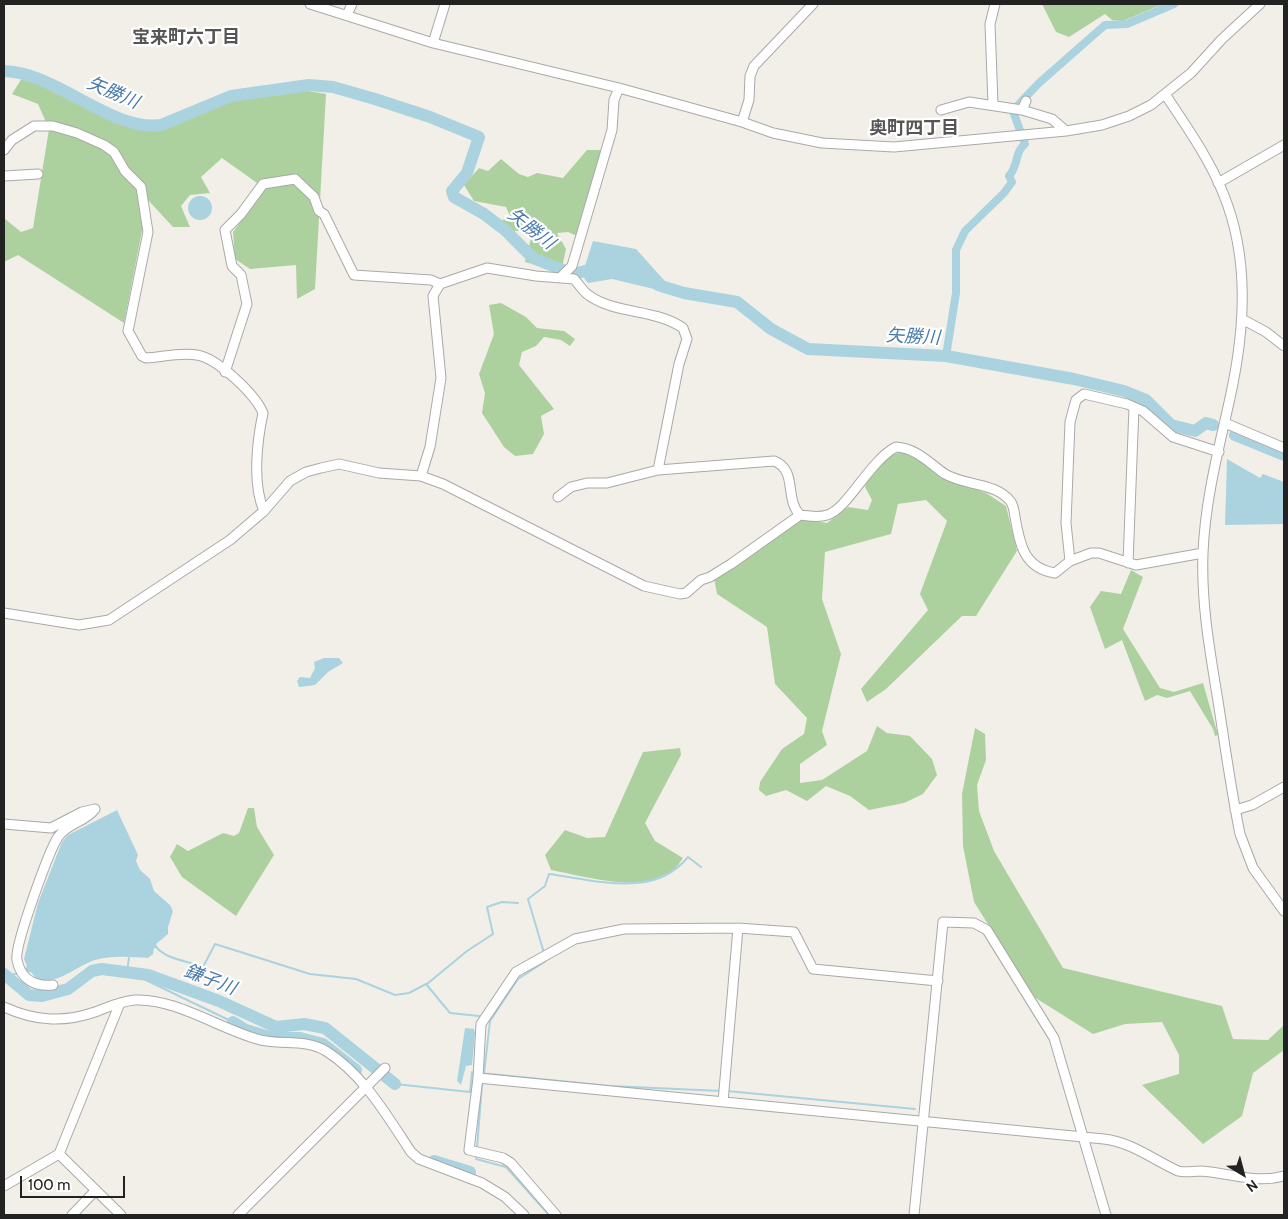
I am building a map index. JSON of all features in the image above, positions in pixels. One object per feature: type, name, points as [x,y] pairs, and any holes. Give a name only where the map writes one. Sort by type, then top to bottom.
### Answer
[{"type":"street","points":[[310,4],[433,43],[619,88],[742,122],[783,136],[855,146],[894,147],[1066,131],[1102,125],[1130,116],[1165,94],[1191,73],[1222,39],[1260,4]]},
{"type":"street","points":[[347,15],[352,4]]},
{"type":"street","points":[[433,43],[445,4]]},
{"type":"street","points":[[742,122],[749,100],[750,76],[754,66],[813,4]]},
{"type":"street","points":[[993,104],[990,24],[995,4]]},
{"type":"street","points":[[560,278],[572,266],[612,130],[614,100],[619,88]]},
{"type":"street","points":[[1165,94],[1199,146],[1218,182],[1232,217],[1238,244],[1242,283],[1242,319],[1235,376],[1210,495],[1203,553],[1207,631],[1240,834],[1253,868],[1284,911]]},
{"type":"street","points":[[941,110],[969,102],[1024,106],[1052,119],[1066,131]]},
{"type":"street","points":[[4,150],[19,135],[34,126],[77,133],[104,144],[114,152],[124,171],[136,180],[143,191],[148,232],[128,331],[142,356],[146,358],[198,355],[207,358],[253,396],[263,413],[258,437],[257,474],[259,500],[264,511]]},
{"type":"street","points":[[1218,182],[1284,145]]},
{"type":"street","points":[[4,176],[38,174]]},
{"type":"street","points":[[225,372],[246,304],[241,275],[232,266],[225,230],[241,214],[263,184],[289,178],[300,182],[314,197],[318,210],[324,214],[354,275],[431,280],[440,284]]},
{"type":"street","points":[[421,476],[430,447],[441,378],[433,296],[440,284],[487,268],[560,278],[574,278],[586,294],[602,302],[641,311],[683,328],[687,339],[679,364],[658,470]]},
{"type":"street","points":[[1242,319],[1266,332],[1284,346]]},
{"type":"street","points":[[1070,561],[1066,522],[1072,408],[1076,400],[1084,394],[1090,393],[1134,407],[1143,411],[1173,437],[1219,452]]},
{"type":"street","points":[[1128,563],[1134,407]]},
{"type":"street","points":[[1225,423],[1284,448]]},
{"type":"street","points":[[4,613],[79,626],[109,620],[230,540],[264,511],[290,481],[306,472],[339,464],[379,473],[421,476],[455,489],[500,514],[644,586],[680,594],[686,593],[701,580],[710,577],[731,564],[800,515],[816,517],[832,514],[842,505],[863,476],[888,451],[896,447],[902,447],[920,455],[951,476],[1004,496],[1014,507],[1026,555],[1031,564],[1042,571],[1055,574],[1070,561],[1091,553],[1099,553],[1136,565],[1203,553]]},
{"type":"street","points":[[558,497],[571,487],[587,483],[607,483],[658,470],[774,461],[781,464],[789,474],[790,498],[800,515]]},
{"type":"street","points":[[1235,810],[1252,805],[1284,788]]},
{"type":"street","points":[[4,824],[51,828],[82,812],[95,809],[91,815],[70,826],[59,836],[31,901],[17,952],[17,963],[32,984],[37,986],[53,985]]},
{"type":"street","points":[[914,1215],[943,922],[974,923],[987,930],[1054,1038],[1106,1215]]},
{"type":"street","points":[[556,1215],[511,1163],[503,1158],[469,1150],[478,1078],[481,1024],[509,979],[516,972],[575,939],[624,929],[738,928],[794,932],[813,969],[938,981]]},
{"type":"street","points":[[722,1102],[738,928]]},
{"type":"street","points":[[4,1007],[30,1017],[56,1020],[78,1017],[120,1003],[136,1000],[153,1001],[256,1039],[317,1046],[346,1066],[365,1086],[411,1152],[418,1159],[482,1183],[505,1197],[524,1215]]},
{"type":"street","points":[[4,1186],[60,1154],[120,1003]]},
{"type":"street","points":[[238,1215],[385,1068]]},
{"type":"street","points":[[478,1078],[1084,1137],[1120,1142],[1181,1172],[1199,1171],[1256,1180],[1267,1180],[1284,1176]]},
{"type":"street","points":[[60,1154],[121,1215]]},
{"type":"street","points":[[72,1215],[96,1190]]},
{"type":"green space","points":[[1042,4],[1163,4],[1123,21],[1112,20],[1105,14],[1069,37],[1056,32]]},
{"type":"green space","points":[[22,78],[157,131],[234,100],[302,90],[326,94],[315,289],[297,299],[296,265],[250,269],[235,259],[233,232],[263,192],[257,183],[222,158],[201,177],[210,193],[190,195],[181,206],[190,227],[173,227],[148,200],[124,323],[18,255],[4,262],[4,218],[21,232],[33,228],[49,129],[38,104],[12,94]]},
{"type":"green space","points":[[587,150],[600,150],[601,155],[577,236],[568,232],[557,233],[566,249],[561,272],[525,262],[531,238],[529,231],[513,231],[501,221],[510,216],[506,207],[474,201],[464,185],[479,168],[488,171],[501,159],[519,174],[528,177],[537,173],[563,178]]},
{"type":"green space","points":[[501,303],[526,317],[537,328],[564,331],[575,339],[570,346],[561,340],[544,337],[536,346],[522,352],[519,365],[554,409],[541,416],[544,434],[533,454],[515,456],[504,447],[482,413],[485,393],[479,374],[494,334],[489,305]]},
{"type":"green space","points":[[901,452],[917,459],[946,479],[986,493],[1006,506],[1017,551],[976,616],[962,616],[886,689],[867,702],[861,689],[928,610],[920,594],[947,521],[926,500],[898,504],[891,534],[825,552],[822,599],[841,654],[822,731],[827,745],[800,764],[800,783],[822,780],[867,751],[877,726],[887,733],[910,736],[932,759],[937,775],[923,794],[904,803],[869,810],[850,796],[826,786],[807,801],[786,790],[766,796],[759,790],[760,782],[782,749],[804,734],[807,718],[775,684],[767,627],[717,594],[714,578],[799,519],[827,523],[848,507],[868,510],[872,500],[865,487],[868,481],[884,461]]},
{"type":"green space","points":[[1131,570],[1143,577],[1123,629],[1160,688],[1174,692],[1203,683],[1218,735],[1215,736],[1213,729],[1190,691],[1167,698],[1157,695],[1145,701],[1122,640],[1105,649],[1090,607],[1101,591],[1121,594]]},
{"type":"green space","points":[[975,728],[985,734],[986,760],[977,785],[979,811],[994,851],[1063,968],[1222,1006],[1233,1039],[1268,1040],[1284,1025],[1284,1050],[1253,1073],[1242,1116],[1203,1144],[1142,1085],[1179,1074],[1179,1055],[1162,1022],[1125,1024],[1093,1034],[1034,997],[974,902],[963,846],[962,794]]},
{"type":"green space","points":[[680,748],[681,755],[645,823],[655,841],[683,858],[673,871],[662,878],[647,882],[631,883],[614,882],[551,870],[545,855],[565,830],[587,838],[605,837],[643,752]]},
{"type":"green space","points":[[248,808],[254,808],[257,827],[274,855],[236,916],[182,877],[170,857],[177,844],[188,851],[223,833],[234,836],[239,833]]},
{"type":"water","points":[[200,196],[209,199],[212,208],[209,217],[200,220],[191,217],[188,208],[191,199]]},
{"type":"water","points":[[593,241],[636,249],[675,294],[612,279],[588,283],[582,275]]},
{"type":"water","points":[[1227,459],[1260,478],[1263,474],[1284,482],[1284,524],[1225,525]]},
{"type":"water","points":[[324,658],[339,658],[343,663],[328,672],[315,685],[299,687],[297,681],[300,677],[310,678],[315,668],[314,662]]},
{"type":"water","points":[[117,810],[138,855],[136,861],[140,870],[150,879],[154,891],[170,905],[173,911],[168,934],[156,944],[158,948],[154,948],[153,954],[148,958],[101,958],[52,980],[37,980],[31,972],[26,973],[24,970],[27,966],[24,959],[38,903],[62,842],[68,835]]},
{"type":"water","points":[[465,1028],[474,1029],[475,1034],[472,1065],[466,1066],[461,1085],[457,1081]]},
{"type":"waterway","points":[[946,356],[956,293],[956,250],[965,231],[1004,193],[1012,182],[1009,176],[1014,168],[1019,151],[1025,144],[1014,114],[1018,105],[1039,83],[1105,25],[1127,24],[1174,4]]},
{"type":"waterway","name":"矢勝川","points":[[4,71],[24,74],[43,81],[123,120],[142,125],[161,125],[231,96],[309,85],[333,87],[430,117],[479,137],[467,173],[452,191],[454,197],[484,214],[505,230],[533,258],[573,274],[585,271],[601,273]]},
{"type":"waterway","name":"矢勝川","points":[[658,285],[684,293],[737,302],[771,329],[808,349],[946,356],[1074,379],[1124,391],[1146,400],[1171,425],[1195,431],[1206,423],[1213,425]]},
{"type":"waterway","name":"矢勝川","points":[[1235,435],[1284,455]]},
{"type":"waterway","points":[[544,953],[528,899],[545,886],[549,874],[623,884],[659,878],[674,870],[688,857],[701,867]]},
{"type":"waterway","points":[[427,984],[467,951],[493,934],[487,907],[502,902],[518,903]]},
{"type":"waterway","points":[[156,947],[172,958],[203,967],[215,944],[310,974],[356,979],[395,995],[409,993],[426,984],[450,1013],[479,1016]]},
{"type":"waterway","points":[[129,958],[127,971],[233,1022]]},
{"type":"waterway","points":[[484,1074],[490,1021],[518,979],[546,961],[545,958]]},
{"type":"waterway","name":"鎌子川","points":[[4,974],[29,995],[42,996],[68,989],[92,971],[102,969],[148,975],[219,1001],[276,1027],[304,1024],[325,1028],[395,1084]]},
{"type":"waterway","points":[[7,976],[19,973]]},
{"type":"waterway","name":"鎌子川","points":[[233,1022],[246,1030],[273,1038],[300,1038],[323,1044],[356,1070]]},
{"type":"waterway","points":[[395,1084],[470,1092],[472,1072]]},
{"type":"waterway","points":[[480,1073],[610,1086],[722,1091]]},
{"type":"waterway","points":[[477,1149],[482,1084]]},
{"type":"waterway","points":[[727,1091],[915,1109]]},
{"type":"waterway","points":[[477,1154],[476,1159],[506,1167],[549,1215]]},
{"type":"waterway","name":"鎌子川","points":[[434,1161],[470,1172]]},
{"type":"district","name":"宝来町六丁目","points":[[186,38]]},
{"type":"district","name":"奥町四丁目","points":[[914,129]]}]
